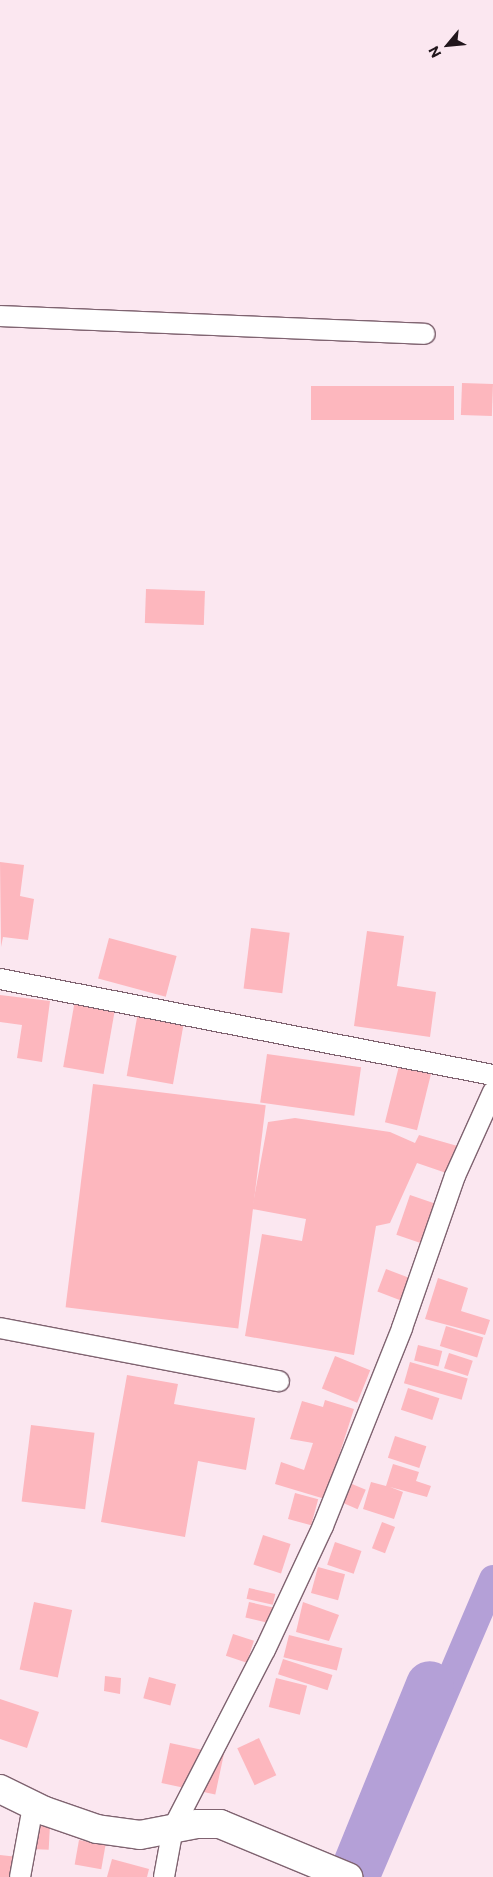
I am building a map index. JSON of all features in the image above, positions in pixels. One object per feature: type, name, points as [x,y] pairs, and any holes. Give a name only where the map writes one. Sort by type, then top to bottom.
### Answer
[{"type":"main road","points":[[0,1789],[33,1806],[97,1829],[140,1834],[173,1828],[220,1824],[348,1877]]},
{"type":"street","points":[[0,316],[425,334]]},
{"type":"street","points":[[0,979],[493,1075]]},
{"type":"street","points":[[164,1877],[173,1828],[265,1650],[323,1526],[402,1328],[455,1176],[493,1092]]},
{"type":"street","points":[[0,1328],[279,1381]]},
{"type":"street","points":[[20,1877],[33,1806]]},
{"type":"building","points":[[462,383],[493,384],[492,416],[461,415]]},
{"type":"building","points":[[311,386],[454,386],[454,420],[311,420]]},
{"type":"building","points":[[146,589],[205,591],[204,625],[145,623]]},
{"type":"building","points":[[0,862],[24,865],[20,896],[34,899],[28,940],[3,937],[1,947]]},
{"type":"building","points":[[251,928],[290,933],[282,993],[244,989]]},
{"type":"building","points":[[367,931],[404,936],[397,986],[436,992],[430,1037],[354,1026]]},
{"type":"building","points":[[109,938],[177,956],[166,997],[98,979]]},
{"type":"building","points":[[0,995],[50,1001],[42,1062],[17,1058],[22,1025],[0,1022]]},
{"type":"building","points":[[75,1000],[115,1007],[104,1074],[63,1067]]},
{"type":"building","points":[[138,1012],[184,1020],[173,1084],[127,1076]]},
{"type":"building","points":[[267,1054],[361,1067],[354,1116],[260,1103]]},
{"type":"building","points":[[399,1066],[431,1074],[417,1130],[385,1122]]},
{"type":"building","points":[[93,1084],[266,1105],[238,1329],[66,1307]]},
{"type":"building","points":[[295,1118],[390,1132],[415,1143],[419,1135],[468,1149],[455,1176],[417,1163],[390,1223],[376,1226],[354,1355],[245,1336],[262,1234],[302,1241],[306,1219],[252,1209],[268,1122]]},
{"type":"building","points":[[410,1195],[439,1205],[426,1245],[396,1235]]},
{"type":"building","points":[[386,1269],[412,1279],[404,1301],[377,1291]]},
{"type":"building","points":[[438,1278],[468,1288],[461,1311],[490,1320],[485,1335],[425,1319]]},
{"type":"building","points":[[446,1326],[483,1337],[477,1357],[440,1346]]},
{"type":"building","points":[[418,1345],[442,1351],[438,1367],[414,1361]]},
{"type":"building","points":[[449,1353],[473,1361],[468,1376],[444,1368]]},
{"type":"building","points":[[335,1356],[370,1370],[357,1403],[322,1388]]},
{"type":"building","points":[[410,1362],[468,1379],[462,1400],[404,1383]]},
{"type":"building","points":[[127,1375],[178,1384],[174,1404],[255,1418],[246,1470],[198,1461],[185,1537],[101,1522]]},
{"type":"building","points":[[408,1388],[439,1398],[432,1420],[401,1410]]},
{"type":"building","points":[[325,1400],[354,1409],[325,1499],[275,1484],[281,1462],[304,1470],[313,1443],[290,1439],[302,1401],[323,1407]]},
{"type":"building","points":[[31,1425],[95,1433],[85,1509],[22,1501]]},
{"type":"building","points":[[395,1436],[426,1446],[419,1468],[388,1458]]},
{"type":"building","points":[[393,1464],[419,1472],[416,1481],[431,1486],[427,1497],[390,1487],[403,1492],[394,1519],[363,1509],[371,1482],[386,1486]]},
{"type":"building","points":[[352,1484],[366,1490],[358,1509],[344,1503]]},
{"type":"building","points":[[295,1493],[318,1499],[311,1525],[288,1519]]},
{"type":"building","points":[[382,1522],[395,1527],[385,1553],[372,1548]]},
{"type":"building","points":[[263,1535],[291,1544],[281,1573],[253,1564]]},
{"type":"building","points":[[335,1542],[361,1551],[354,1574],[327,1565]]},
{"type":"building","points":[[318,1567],[345,1574],[338,1600],[311,1593]]},
{"type":"building","points":[[249,1588],[275,1594],[273,1605],[247,1599]]},
{"type":"building","points":[[34,1602],[72,1610],[58,1678],[20,1669]]},
{"type":"building","points":[[249,1602],[275,1608],[272,1624],[245,1618]]},
{"type":"building","points":[[303,1602],[339,1615],[329,1641],[296,1632]]},
{"type":"building","points":[[233,1634],[254,1641],[247,1663],[226,1656]]},
{"type":"building","points":[[289,1635],[342,1648],[337,1671],[283,1657]]},
{"type":"building","points":[[283,1659],[332,1675],[328,1690],[278,1674]]},
{"type":"building","points":[[105,1676],[121,1678],[120,1694],[104,1691]]},
{"type":"building","points":[[149,1677],[176,1684],[170,1705],[143,1698]]},
{"type":"building","points":[[276,1678],[307,1686],[300,1715],[269,1707]]},
{"type":"building","points":[[0,1699],[39,1712],[27,1748],[0,1739]]},
{"type":"building","points":[[259,1738],[276,1775],[255,1785],[237,1748]]},
{"type":"building","points":[[170,1743],[224,1754],[215,1795],[161,1783]]},
{"type":"building","points":[[33,1824],[50,1825],[49,1850],[32,1849]]},
{"type":"building","points":[[79,1840],[106,1845],[101,1869],[75,1865]]},
{"type":"building","points":[[0,1855],[18,1857],[16,1877],[0,1877]]},
{"type":"building","points":[[112,1859],[149,1869],[147,1877],[107,1877]]},
{"type":"waterway","points":[[366,1877],[493,1579]]},
{"type":"waterway","points":[[352,1877],[430,1685]]}]
